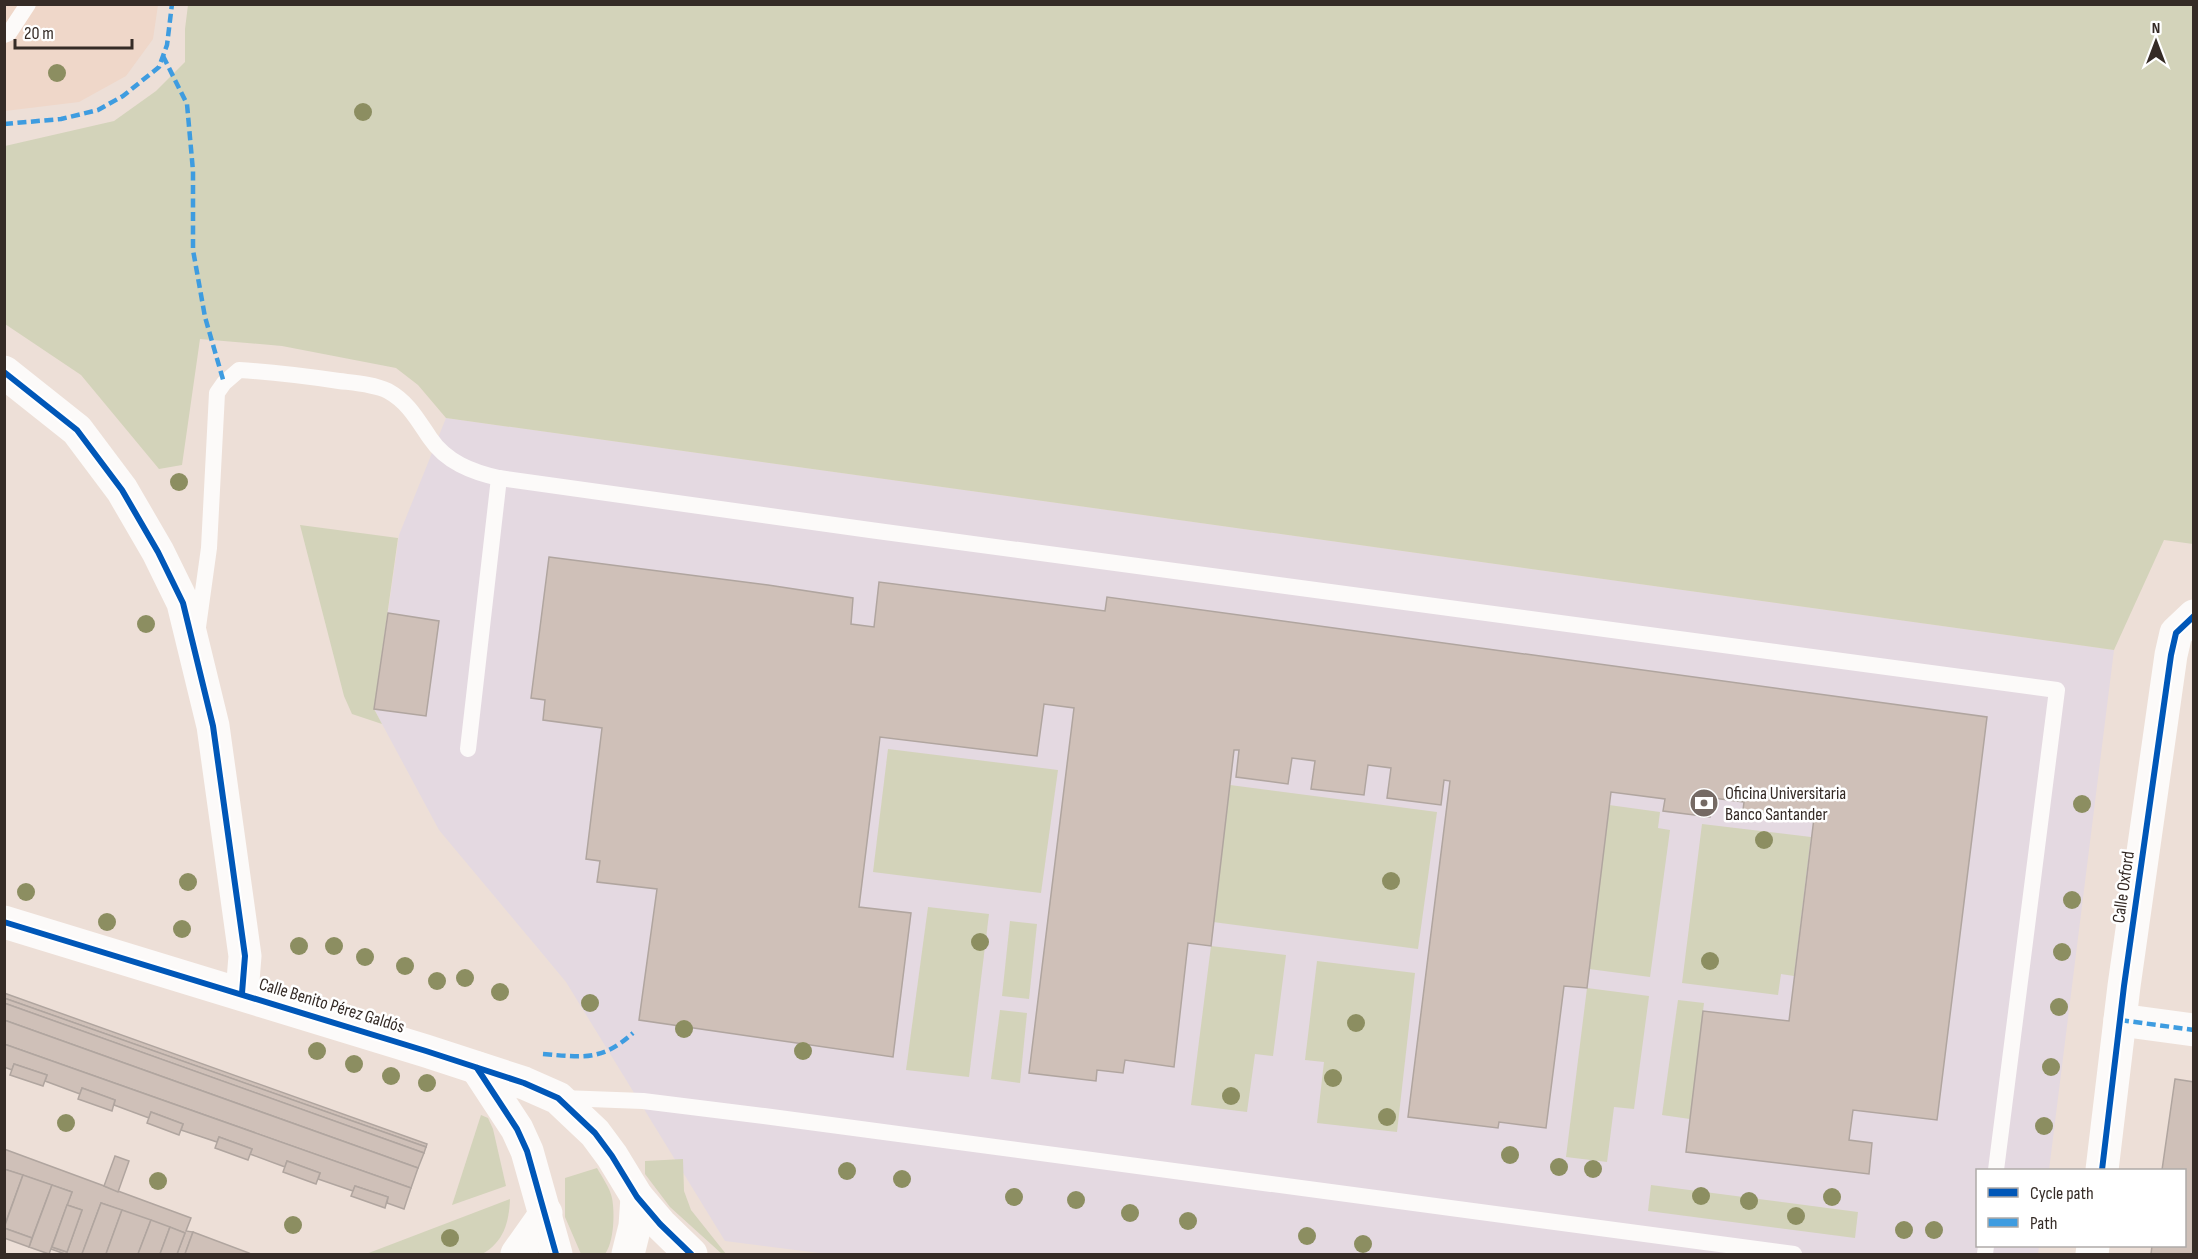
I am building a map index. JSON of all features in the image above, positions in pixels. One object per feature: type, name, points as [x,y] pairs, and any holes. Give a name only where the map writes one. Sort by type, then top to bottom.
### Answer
[{"type":"street","points":[[4,372],[77,430],[122,490],[158,552],[183,603],[213,726],[245,956],[242,993]]},
{"type":"street","name":"Calle Oxford","points":[[2102,1169],[2120,1020],[2171,655],[2176,633],[2193,616]]},
{"type":"street","name":"Calle Benito Pérez Galdós","points":[[4,922],[242,993],[524,1083],[558,1098],[596,1133],[637,1197],[660,1224],[691,1254]]},
{"type":"street","points":[[2120,1020],[2193,1030]]},
{"type":"street","points":[[477,1068],[517,1129],[527,1151],[556,1254]]},
{"type":"street","points":[[517,1129],[522,1114],[531,1107],[544,1100],[558,1098]]},
{"type":"street","points":[[628,1254],[635,1226],[637,1197]]},
{"type":"street","points":[[517,1254],[546,1213]]},
{"type":"lane","points":[[4,34],[9,33],[28,4]]},
{"type":"lane","points":[[195,649],[209,548],[217,393],[239,370],[282,373],[369,385],[387,391],[406,404],[431,440],[450,458],[477,473],[499,478],[2057,690],[1996,1169]]},
{"type":"lane","points":[[468,749],[499,478]]},
{"type":"lane","points":[[558,1098],[643,1101],[774,1117],[1794,1254]]},
{"type":"shaded area","points":[[4,5],[158,5],[153,39],[126,76],[79,102],[5,111]]},
{"type":"shaded area","points":[[446,418],[2114,650],[2049,1169],[1976,1169],[1976,1247],[2039,1247],[2038,1254],[827,1254],[725,1241],[566,982],[439,830],[374,709],[399,535]]},
{"type":"green space","points":[[188,5],[2193,5],[2193,544],[2164,540],[2114,650],[446,418],[418,385],[396,368],[282,346],[200,339],[182,465],[159,469],[81,375],[5,324],[5,146],[114,121],[156,91],[185,62]]},
{"type":"green space","points":[[300,525],[398,538],[374,709],[382,724],[352,714],[344,696]]},
{"type":"green space","points":[[888,749],[1058,770],[1041,893],[873,872]]},
{"type":"green space","points":[[1230,785],[1437,812],[1418,949],[1213,922]]},
{"type":"green space","points":[[1609,805],[1660,812],[1658,828],[1670,830],[1650,977],[1589,969]]},
{"type":"green space","points":[[1702,824],[1811,837],[1794,976],[1781,974],[1778,995],[1682,983]]},
{"type":"green space","points":[[928,907],[989,914],[969,1077],[906,1070]]},
{"type":"green space","points":[[1010,921],[1037,924],[1029,999],[1002,996]]},
{"type":"green space","points":[[1211,946],[1286,955],[1273,1056],[1255,1054],[1247,1112],[1191,1105]]},
{"type":"green space","points":[[1317,961],[1415,973],[1397,1132],[1317,1123],[1324,1062],[1305,1060]]},
{"type":"green space","points":[[1587,988],[1649,996],[1634,1109],[1614,1107],[1607,1162],[1566,1157]]},
{"type":"green space","points":[[1678,1000],[1704,1003],[1690,1119],[1662,1115]]},
{"type":"green space","points":[[1000,1010],[1027,1013],[1020,1083],[991,1079]]},
{"type":"green space","points":[[481,1115],[488,1118],[493,1129],[506,1186],[452,1205]]},
{"type":"green space","points":[[683,1159],[684,1191],[691,1210],[726,1254],[722,1254],[670,1207],[645,1174],[645,1161]]},
{"type":"green space","points":[[597,1168],[612,1198],[612,1235],[605,1254],[581,1254],[565,1217],[565,1178]]},
{"type":"green space","points":[[1651,1185],[1858,1212],[1855,1238],[1648,1211]]},
{"type":"green space","points":[[510,1199],[504,1231],[496,1244],[482,1254],[366,1254]]},
{"type":"building","points":[[549,557],[853,598],[851,624],[874,627],[879,582],[1105,611],[1107,597],[1987,717],[1937,1120],[1853,1110],[1849,1140],[1872,1143],[1869,1174],[1686,1152],[1703,1011],[1789,1021],[1814,818],[1743,810],[1744,802],[1713,798],[1710,817],[1663,811],[1665,799],[1611,792],[1587,988],[1564,986],[1546,1128],[1499,1122],[1498,1128],[1408,1117],[1450,781],[1444,780],[1441,805],[1387,798],[1391,768],[1368,765],[1364,795],[1311,789],[1315,761],[1292,758],[1288,784],[1236,777],[1239,750],[1234,750],[1211,946],[1188,943],[1174,1067],[1125,1060],[1123,1073],[1097,1070],[1096,1081],[1029,1073],[1074,708],[1044,704],[1037,756],[880,737],[859,907],[911,913],[893,1057],[639,1020],[657,889],[597,882],[600,861],[586,859],[602,728],[543,720],[545,700],[531,698]]},
{"type":"building","points":[[388,613],[439,621],[426,716],[374,709]]},
{"type":"building","points":[[4,993],[427,1144],[426,1147],[4,998]]},
{"type":"building","points":[[4,998],[426,1147],[424,1153],[4,1003]]},
{"type":"building","points":[[4,1003],[424,1153],[418,1168],[4,1020]]},
{"type":"building","points":[[4,1020],[418,1168],[411,1188],[4,1044]]},
{"type":"building","points":[[4,1044],[411,1188],[404,1209],[387,1203],[388,1197],[355,1186],[353,1191],[318,1179],[320,1173],[287,1161],[285,1167],[250,1154],[252,1149],[219,1137],[217,1142],[181,1130],[183,1124],[151,1112],[149,1118],[114,1105],[115,1100],[82,1088],[80,1094],[45,1081],[47,1075],[14,1064],[12,1070],[4,1067]]},
{"type":"building","points":[[14,1064],[47,1075],[43,1086],[10,1075]]},
{"type":"building","points":[[2175,1079],[2194,1082],[2194,1254],[2151,1254],[2152,1247],[2186,1247],[2186,1169],[2162,1169]]},
{"type":"building","points":[[82,1088],[115,1100],[112,1111],[78,1099]]},
{"type":"building","points":[[151,1112],[183,1124],[179,1135],[147,1123]]},
{"type":"building","points":[[219,1137],[252,1149],[248,1160],[215,1148]]},
{"type":"building","points":[[4,1149],[191,1218],[186,1231],[193,1232],[185,1254],[177,1254],[185,1233],[101,1203],[82,1254],[65,1254],[51,1249],[52,1247],[67,1252],[82,1210],[67,1205],[72,1192],[4,1169]]},
{"type":"building","points":[[115,1156],[129,1161],[118,1192],[104,1186]]},
{"type":"building","points":[[287,1161],[320,1173],[316,1184],[283,1172]]},
{"type":"building","points":[[4,1169],[23,1175],[4,1227]]},
{"type":"building","points":[[23,1175],[52,1185],[32,1238],[4,1228]]},
{"type":"building","points":[[52,1185],[72,1192],[49,1254],[29,1247]]},
{"type":"building","points":[[355,1186],[388,1197],[385,1208],[351,1196]]},
{"type":"building","points":[[101,1203],[122,1210],[106,1254],[82,1254]]},
{"type":"building","points":[[67,1205],[82,1210],[67,1252],[52,1247]]},
{"type":"building","points":[[122,1210],[151,1220],[138,1254],[106,1254]]},
{"type":"building","points":[[151,1220],[170,1227],[160,1254],[138,1254]]},
{"type":"building","points":[[170,1227],[185,1233],[177,1254],[160,1254]]},
{"type":"building","points":[[4,1228],[32,1238],[29,1247],[4,1238]]},
{"type":"building","points":[[193,1232],[249,1253],[185,1254]]},
{"type":"marked path","points":[[4,124],[61,119],[98,110],[123,96],[159,67],[167,45],[172,4]]},
{"type":"marked path","points":[[163,56],[187,104],[193,171],[193,250],[205,317],[224,383]]},
{"type":"marked path","points":[[2120,1020],[2194,1030]]},
{"type":"marked path","points":[[543,1054],[591,1056],[611,1049],[633,1033]]},
{"type":"cycle path","points":[[4,372],[77,430],[122,490],[158,552],[183,603],[213,726],[245,956],[242,993]]},
{"type":"cycle path","points":[[2102,1169],[2124,986],[2171,655],[2176,633],[2194,616]]},
{"type":"cycle path","points":[[4,922],[426,1051],[524,1083],[558,1098],[595,1133],[637,1197],[660,1224],[691,1254]]},
{"type":"cycle path","points":[[477,1068],[517,1129],[527,1151],[556,1254]]},
{"type":"place","name":"Oficina Universitaria Banco Santander","points":[[1704,803]]}]
